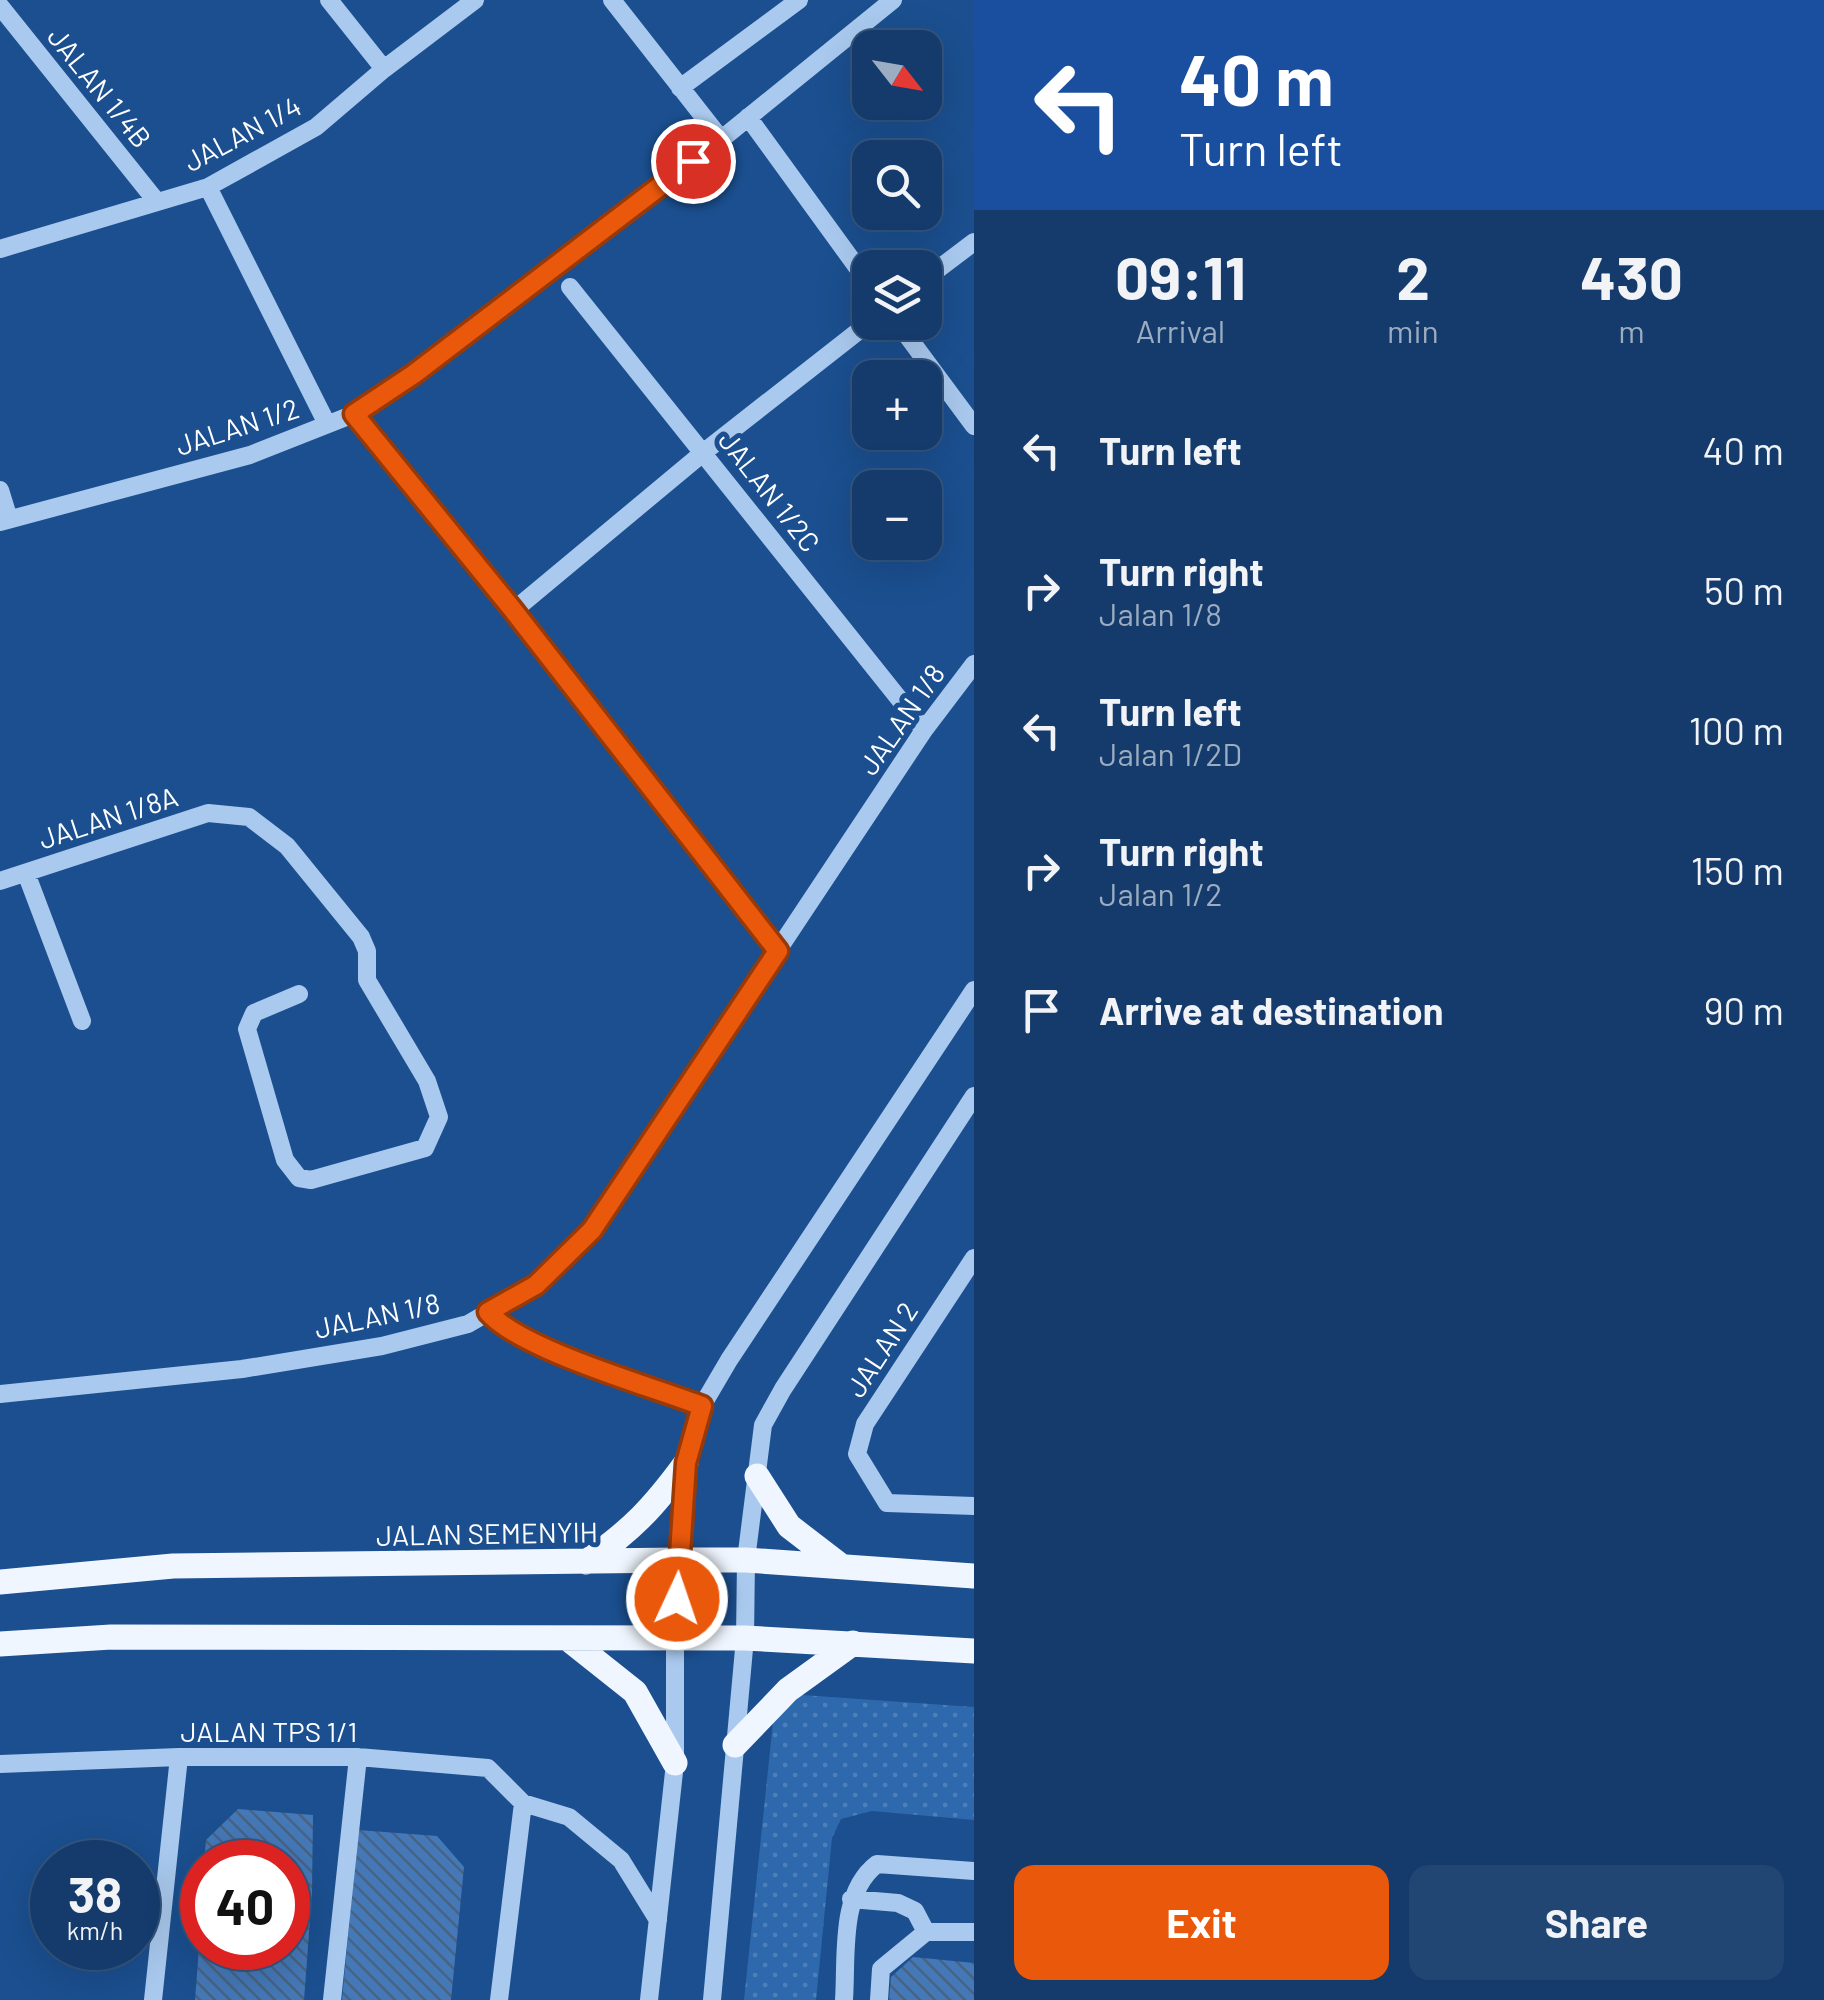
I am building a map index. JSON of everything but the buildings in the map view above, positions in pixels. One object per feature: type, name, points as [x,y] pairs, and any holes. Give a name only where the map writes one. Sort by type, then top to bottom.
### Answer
[{"type":"main road","points":[[586,1562],[628,1532],[656,1505],[686,1463]]},
{"type":"main road","points":[[757,1476],[789,1526],[842,1567]]},
{"type":"main road","name":"JALAN SEMENYIH","points":[[0,1582],[172,1566],[679,1560],[746,1560],[974,1576]]},
{"type":"main road","points":[[0,1644],[111,1638],[745,1638],[974,1651]]},
{"type":"main road","points":[[567,1638],[635,1692],[675,1763]]},
{"type":"main road","points":[[735,1745],[788,1690],[853,1643]]},
{"type":"street","points":[[329,0],[384,69]]},
{"type":"street","name":"JALAN 1/4","points":[[0,248],[208,187],[316,126],[475,0]]},
{"type":"street","points":[[612,0],[721,139]]},
{"type":"street","points":[[680,88],[799,0]]},
{"type":"street","name":"JALAN 1/2","points":[[4,521],[250,455],[354,414],[458,342],[893,0]]},
{"type":"street","name":"JALAN 1/4B","points":[[0,6],[157,202]]},
{"type":"street","points":[[748,117],[852,260]]},
{"type":"street","points":[[208,187],[327,424]]},
{"type":"street","points":[[942,267],[974,242]]},
{"type":"street","name":"JALAN 1/2C","points":[[570,287],[924,730]]},
{"type":"street","points":[[513,610],[852,336]]},
{"type":"street","points":[[911,340],[974,426]]},
{"type":"street","points":[[354,414],[513,610],[778,951]]},
{"type":"street","points":[[0,490],[4,521]]},
{"type":"street","name":"JALAN 1/8","points":[[0,1394],[242,1369],[365,1349],[468,1324],[536,1285],[592,1230],[924,730],[974,664]]},
{"type":"street","name":"JALAN 1/8A","points":[[0,881],[208,813],[249,817],[288,846],[361,937],[367,951],[367,980],[426,1081],[439,1117],[426,1148],[311,1180],[299,1178],[285,1160],[247,1030],[254,1013],[299,994]]},
{"type":"street","points":[[26,872],[82,1021]]},
{"type":"street","points":[[650,2000],[675,1763],[675,1638],[686,1463],[702,1406],[974,990]]},
{"type":"street","points":[[712,2000],[745,1638],[746,1560],[764,1425],[783,1389],[974,1096]]},
{"type":"street","name":"JALAN 2","points":[[974,1258],[865,1424],[857,1454],[886,1504],[974,1506]]},
{"type":"street","points":[[488,1312],[498,1324],[528,1341],[702,1406]]},
{"type":"street","points":[[332,2000],[358,1757]]},
{"type":"street","name":"JALAN TPS 1/1","points":[[0,1764],[358,1757],[488,1768],[523,1802]]},
{"type":"street","points":[[154,2000],[179,1758]]},
{"type":"street","points":[[499,2000],[523,1802],[569,1817],[622,1860],[658,1920]]},
{"type":"street","points":[[844,2000],[851,1898],[864,1874],[877,1864],[974,1871]]},
{"type":"street","points":[[851,1898],[898,1903],[916,1910],[926,1932]]},
{"type":"street","points":[[879,2000],[880,1968],[926,1932],[974,1932]]},
{"type":"shaded area","points":[[802,1695],[974,1707],[974,1820],[872,1811],[841,1819],[832,1838],[816,2000],[744,2000],[773,1722]]},
{"type":"route","points":[[677,1599],[686,1463],[702,1406],[528,1341],[498,1324],[488,1312],[536,1285],[592,1230],[778,951],[513,610],[354,414],[414,374],[693,161]]}]
